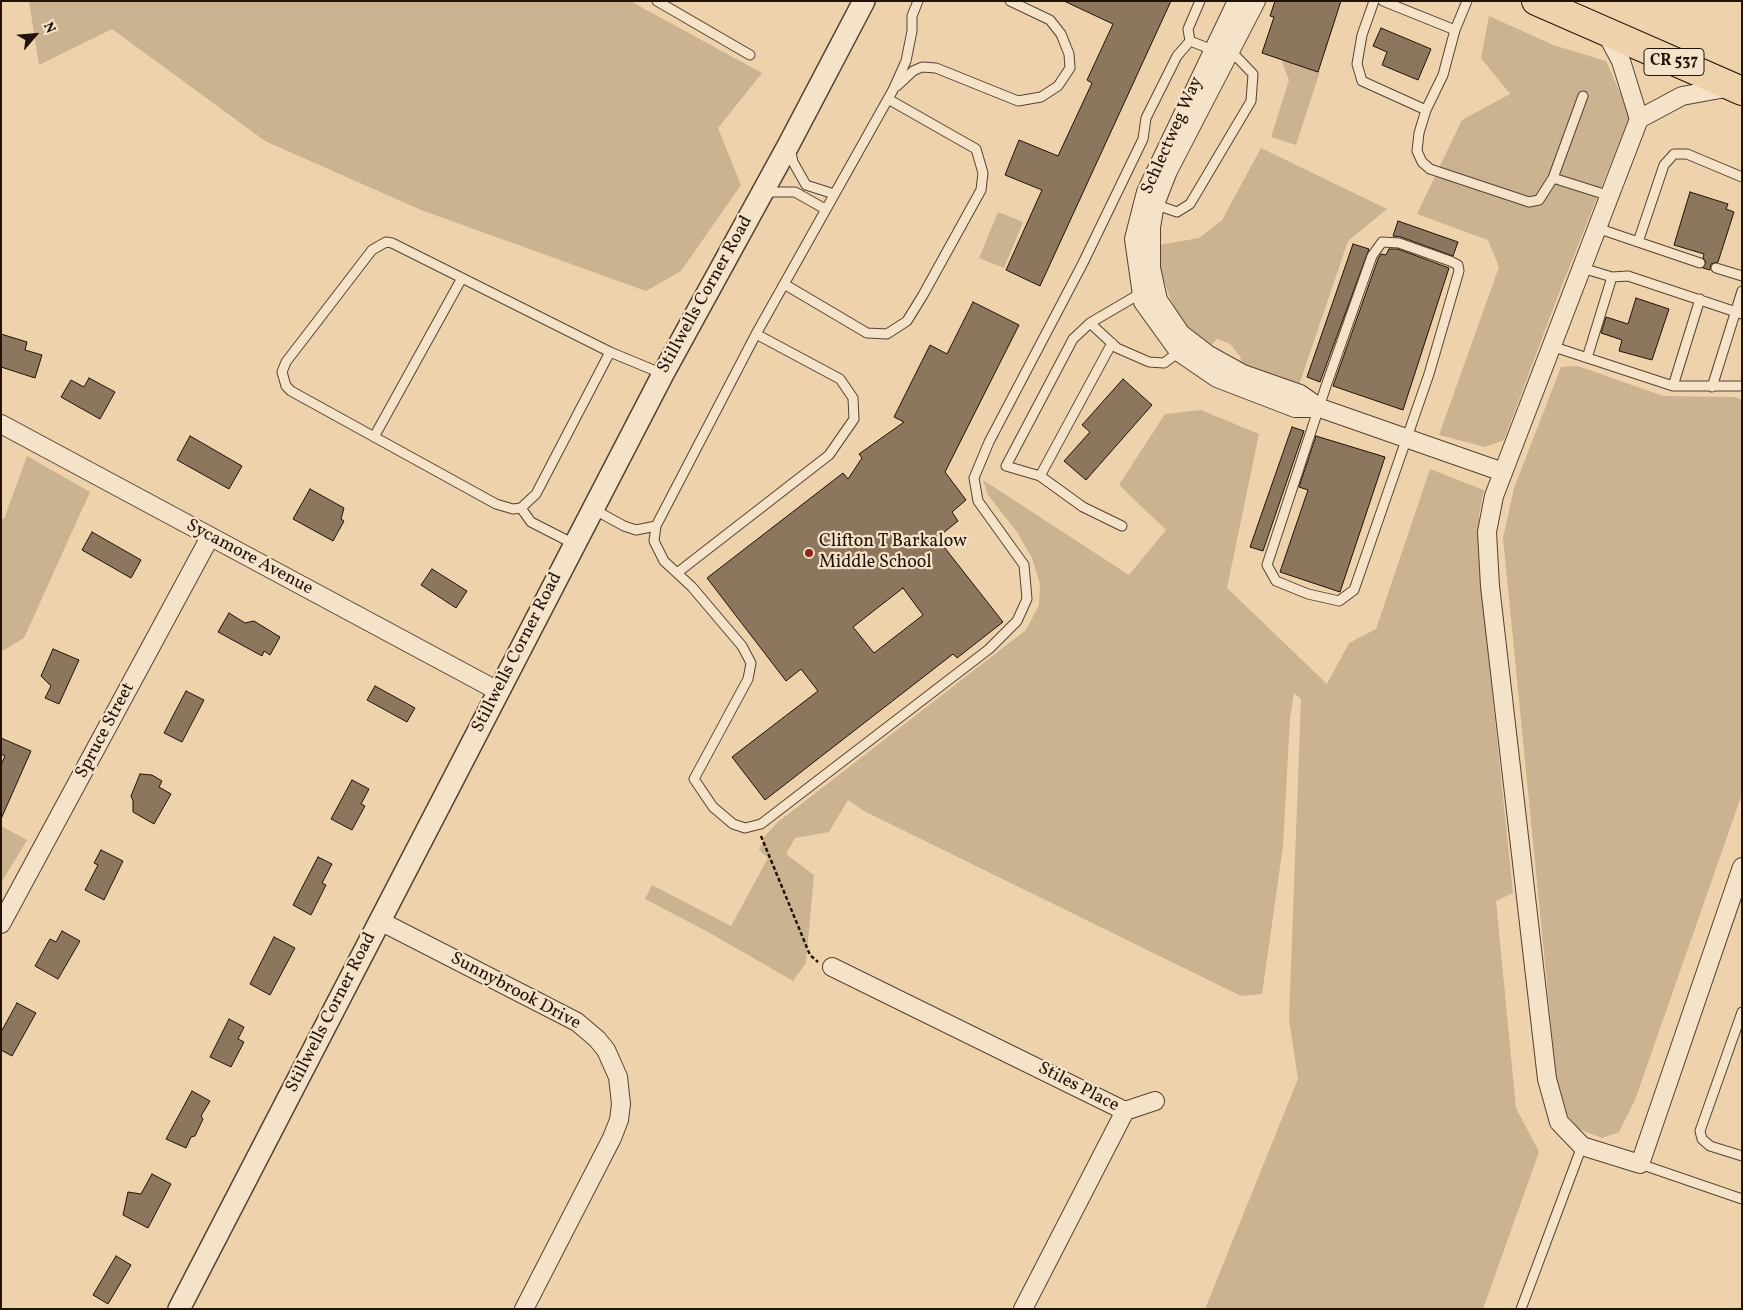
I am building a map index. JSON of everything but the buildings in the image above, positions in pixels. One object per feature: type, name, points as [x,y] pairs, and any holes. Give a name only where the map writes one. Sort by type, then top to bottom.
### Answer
[{"type":"main road","name":"CR 537","points":[[1538,1],[1589,20],[1737,89]]},
{"type":"street","name":"Stillwells Corner Road","points":[[178,1309],[663,374],[789,144],[864,1]]},
{"type":"street","name":"Schlectweg Way","points":[[1237,1],[1220,48],[1134,238],[1149,291],[1158,300],[1181,334],[1207,354],[1243,374],[1300,394],[1320,408],[1503,472]]},
{"type":"street","name":"Schlectweg Way","points":[[1220,48],[1256,1]]},
{"type":"street","points":[[1589,20],[1621,61],[1639,119],[1494,496],[1487,532],[1490,586],[1547,1079],[1559,1122],[1582,1146],[1640,1164],[1742,867]]},
{"type":"street","points":[[1639,119],[1682,96],[1737,89]]},
{"type":"street","name":"Schlectweg Way","points":[[1149,291],[1143,302],[1179,352],[1218,378],[1295,408],[1320,408]]},
{"type":"street","name":"Sycamore Avenue","points":[[1,424],[498,691]]},
{"type":"street","name":"Spruce Street","points":[[1,924],[210,537]]},
{"type":"street","name":"Sunnybrook Drive","points":[[380,921],[577,1022],[597,1039],[606,1050],[618,1077],[621,1104],[619,1120],[612,1138],[524,1309]]},
{"type":"street","name":"Stiles Place","points":[[832,967],[1126,1112],[1023,1309]]},
{"type":"street","points":[[1126,1112],[1155,1101]]},
{"type":"lane","points":[[657,1],[750,55]]},
{"type":"lane","points":[[918,1],[912,16],[912,31],[906,61],[893,90],[756,334],[656,526],[654,541],[657,550],[692,587],[742,646],[751,663],[748,679],[694,779],[713,806],[733,824],[745,828],[761,824],[989,649],[1017,621],[1027,599],[1024,566],[978,502],[974,478],[989,442],[1083,263],[1139,148],[1143,139],[1146,118],[1177,56],[1190,41]]},
{"type":"lane","points":[[893,90],[913,71],[922,67],[936,68],[1018,101],[1041,98],[1058,86],[1070,68],[1069,54],[1061,34],[1050,20],[1010,1]]},
{"type":"lane","points":[[1190,41],[1188,29],[1200,1]]},
{"type":"lane","points":[[1374,1],[1362,34],[1357,64],[1362,81],[1426,110]]},
{"type":"lane","points":[[1383,1],[1455,30]]},
{"type":"lane","points":[[1467,1],[1455,30],[1443,76],[1426,110],[1419,133],[1417,151],[1422,162],[1430,169],[1529,202],[1539,200],[1553,178],[1583,96]]},
{"type":"lane","points":[[1150,202],[1177,212],[1190,204],[1251,101],[1253,74],[1220,48],[1190,41]]},
{"type":"lane","points":[[784,284],[867,333],[887,334],[907,321],[923,295],[981,190],[982,173],[976,149],[888,99]]},
{"type":"lane","points":[[789,144],[793,162],[806,185],[834,194]]},
{"type":"lane","points":[[1638,242],[1664,165],[1674,154],[1687,154],[1742,177]]},
{"type":"lane","points":[[1553,178],[1610,196]]},
{"type":"lane","points":[[763,192],[795,192],[825,209]]},
{"type":"lane","points":[[1597,228],[1700,263]]},
{"type":"lane","points":[[1382,242],[1399,243],[1450,261],[1458,265],[1459,271],[1429,374],[1406,438],[1354,590],[1339,601],[1308,594],[1276,581],[1267,565],[1372,256],[1382,242]]},
{"type":"lane","points":[[610,352],[536,494],[521,508],[513,509],[496,504],[291,391],[283,380],[282,372],[286,362],[372,250],[380,244],[392,243],[610,352],[663,374]]},
{"type":"lane","points":[[1582,268],[1612,277],[1628,276],[1738,313]]},
{"type":"lane","points":[[1716,268],[1742,276]]},
{"type":"lane","points":[[1587,358],[1612,277]]},
{"type":"lane","points":[[374,437],[462,278]]},
{"type":"lane","points":[[1122,526],[1083,507],[1040,476],[1006,466],[1073,339],[1090,323],[1149,291]]},
{"type":"lane","points":[[1712,387],[1738,313],[1742,291]]},
{"type":"lane","points":[[1673,386],[1700,299]]},
{"type":"lane","points":[[1090,323],[1117,348],[1149,362],[1164,364],[1179,352]]},
{"type":"lane","points":[[677,573],[829,455],[854,419],[853,398],[840,379],[756,334]]},
{"type":"lane","points":[[1040,476],[1112,343]]},
{"type":"lane","points":[[1551,346],[1673,386],[1742,386]]},
{"type":"lane","points":[[521,508],[531,522],[574,544]]},
{"type":"lane","points":[[593,509],[630,528],[646,529],[656,526]]},
{"type":"lane","points":[[1742,1012],[1700,1130],[1702,1139],[1710,1146],[1742,1156]]},
{"type":"lane","points":[[1521,1309],[1582,1146]]},
{"type":"lane","points":[[1640,1164],[1742,1199]]},
{"type":"path","points":[[756,825],[810,955],[832,967]]},
{"type":"shaded area","points":[[29,1],[630,1],[762,73],[718,128],[741,185],[681,271],[646,291],[421,210],[265,141],[112,29],[39,65]]},
{"type":"shaded area","points":[[1489,16],[1553,45],[1606,61],[1630,115],[1559,293],[1504,440],[1485,447],[1439,435],[1499,267],[1488,240],[1417,214],[1462,120],[1510,94],[1481,58]]},
{"type":"shaded area","points":[[1281,59],[1320,71],[1296,145],[1271,137],[1289,80]]},
{"type":"shaded area","points":[[1261,148],[1387,209],[1348,241],[1299,385],[1242,365],[1240,356],[1230,344],[1217,339],[1208,349],[1192,336],[1174,309],[1161,272],[1160,245],[1199,238],[1222,220]]},
{"type":"shaded area","points":[[998,212],[1023,222],[1004,268],[979,258]]},
{"type":"shaded area","points":[[1578,366],[1663,396],[1735,397],[1742,400],[1742,794],[1635,1100],[1619,1132],[1602,1138],[1579,1129],[1559,1105],[1503,538],[1514,488],[1561,367]]},
{"type":"shaded area","points":[[1201,410],[1259,434],[1227,588],[1327,684],[1349,643],[1376,629],[1430,469],[1484,490],[1479,515],[1482,595],[1513,893],[1496,901],[1516,1108],[1539,1152],[1483,1309],[1205,1309],[1298,1079],[1289,1019],[1301,699],[1294,693],[1290,718],[1283,846],[1262,994],[1241,996],[864,811],[848,800],[829,832],[795,838],[786,854],[814,875],[806,963],[793,981],[710,933],[645,899],[652,885],[731,926],[768,858],[759,850],[765,836],[778,822],[1026,630],[1039,605],[1040,584],[1032,558],[1017,532],[988,495],[983,480],[1129,575],[1166,530],[1119,485],[1165,414]]},
{"type":"shaded area","points":[[27,456],[90,492],[24,638],[1,652],[1,519],[4,519]]},
{"type":"shaded area","points":[[1,826],[27,840],[1,883]]},
{"type":"place","name":"Clifton T Barkalow Middle School","points":[[809,553]]}]
